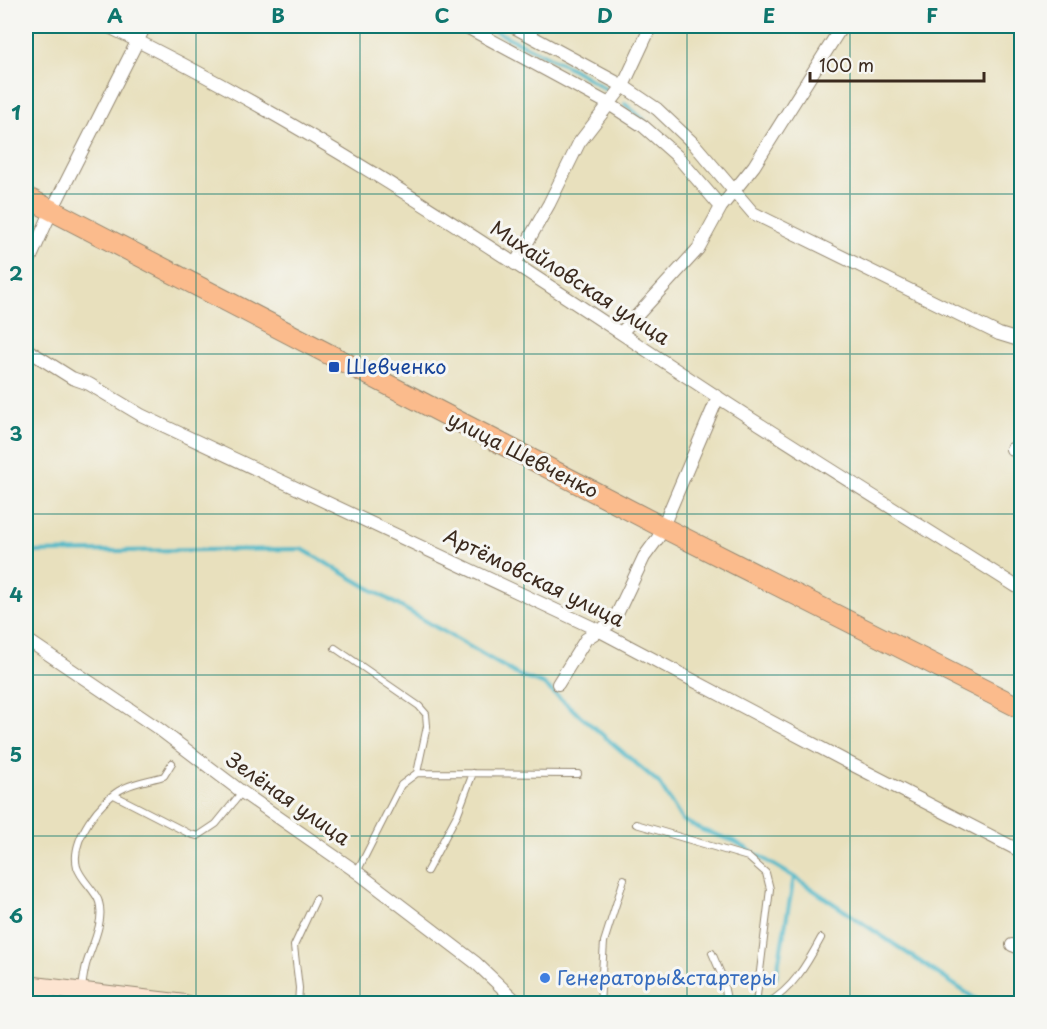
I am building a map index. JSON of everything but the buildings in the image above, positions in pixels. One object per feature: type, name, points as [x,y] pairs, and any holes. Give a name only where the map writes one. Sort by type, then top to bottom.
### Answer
[{"type":"main road","name":"улица Шевченко","points":[[26,197],[662,527],[1022,709]]},
{"type":"main road","points":[[26,985],[51,996],[82,992],[186,1004]]},
{"type":"street","name":"Михайловская улица","points":[[107,26],[284,118],[1022,590]]},
{"type":"street","points":[[26,268],[52,210],[145,26]]},
{"type":"street","points":[[465,26],[609,104],[643,126],[677,156],[721,207]]},
{"type":"street","points":[[512,26],[623,86],[657,109],[694,144],[753,213],[999,334],[1022,341]]},
{"type":"street","points":[[515,264],[549,204],[579,143],[623,86],[651,26]]},
{"type":"street","points":[[621,333],[698,249],[721,207],[754,166],[842,26]]},
{"type":"street","name":"Артёмовская улица","points":[[26,349],[72,378],[89,384],[141,415],[598,630],[1022,852]]},
{"type":"street","points":[[558,684],[586,639],[609,624],[618,612],[644,558],[658,538],[718,397]]},
{"type":"street","name":"Зелёная улица","points":[[26,639],[159,729],[242,792],[357,872],[476,963],[519,1004]]},
{"type":"lane","points":[[335,648],[419,706],[426,714],[427,726],[417,773]]},
{"type":"lane","points":[[82,992],[85,967],[100,920],[99,902],[86,885],[77,867],[76,847],[104,802],[123,788],[164,776],[172,763]]},
{"type":"lane","points":[[357,872],[401,784],[417,773],[578,774]]},
{"type":"lane","points":[[427,871],[458,813],[473,773]]},
{"type":"lane","points":[[114,795],[198,836],[216,824],[242,792]]},
{"type":"lane","points":[[636,824],[748,857],[766,873],[770,890],[756,1004]]},
{"type":"lane","points":[[600,1004],[604,942],[624,879]]},
{"type":"lane","points":[[298,1004],[299,988],[294,946],[316,899]]},
{"type":"lane","points":[[766,1004],[788,988],[808,962],[821,938]]},
{"type":"lane","points":[[712,953],[722,976],[728,1004]]},
{"type":"waterway","points":[[486,26],[566,66],[612,94]]},
{"type":"waterway","points":[[625,104],[644,120]]},
{"type":"waterway","points":[[26,552],[302,549],[518,675],[543,684],[659,783],[682,820],[734,841],[794,877],[983,1004]]},
{"type":"waterway","points":[[776,977],[794,877]]},
{"type":"place","name":"Шевченко","points":[[334,367]]},
{"type":"place","name":"Генераторы&стартеры","points":[[545,978]]}]
